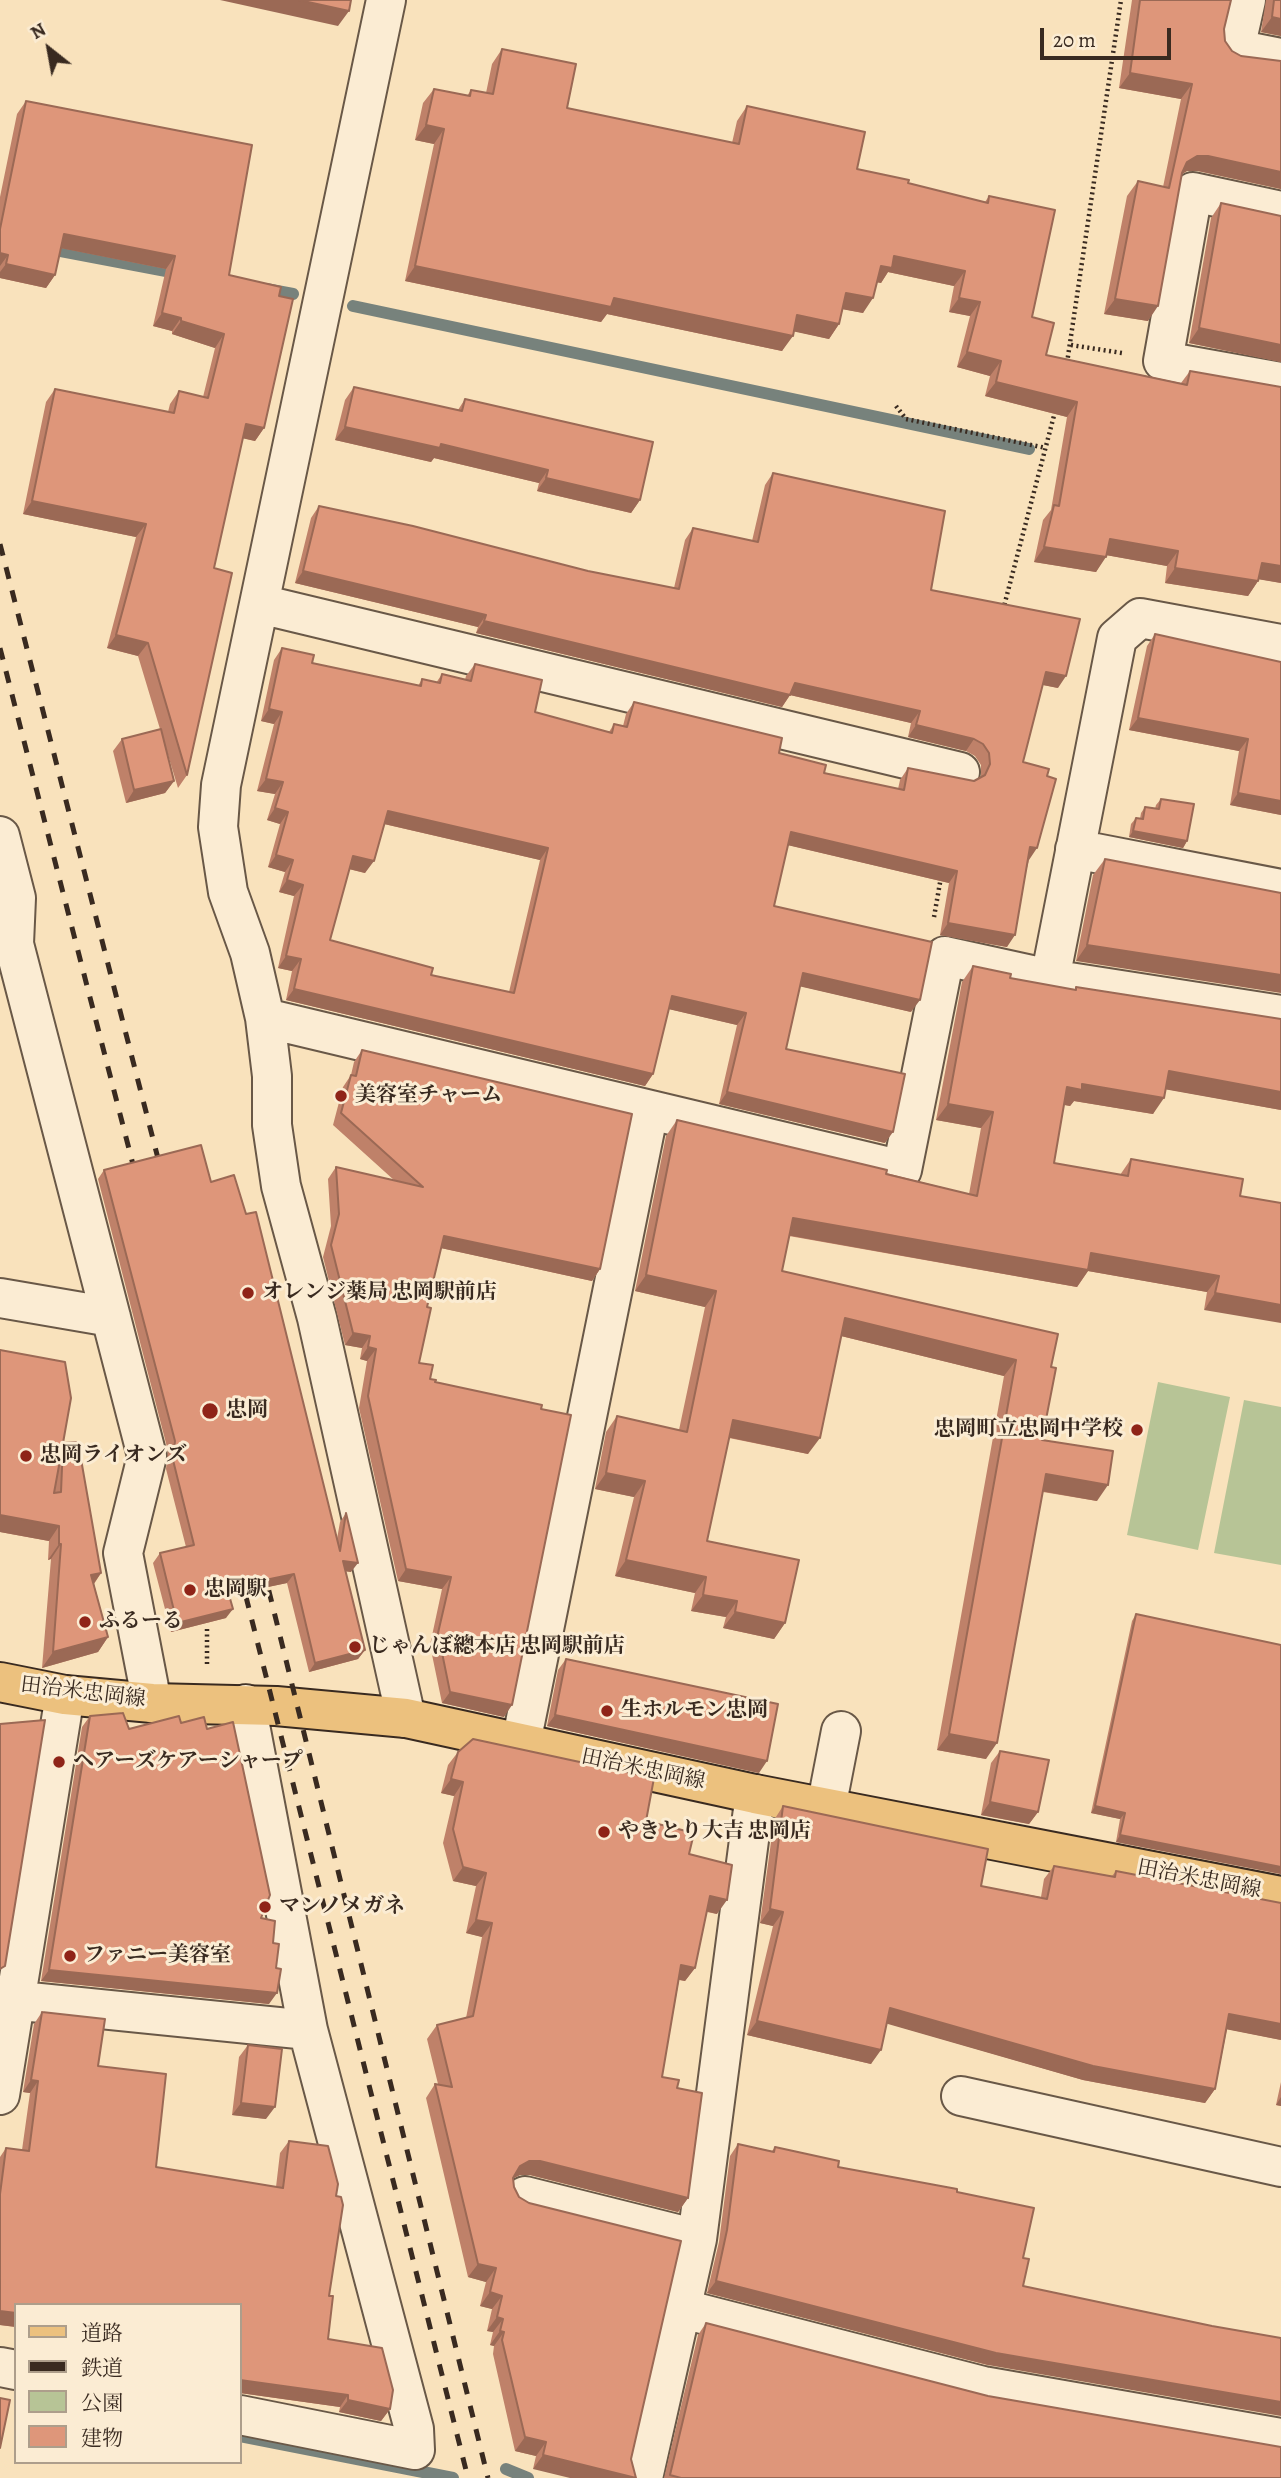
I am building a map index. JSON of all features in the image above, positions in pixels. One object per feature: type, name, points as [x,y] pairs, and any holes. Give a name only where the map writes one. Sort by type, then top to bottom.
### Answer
[{"type":"main road","name":"田治米忠岡線","points":[[0,1682],[65,1695],[152,1703],[246,1704],[406,1718],[755,1794],[1281,1896]]},
{"type":"street","points":[[386,0],[221,785],[218,827],[228,892],[250,953],[265,1018],[272,1076],[272,1125],[281,1186],[317,1318],[406,1718]]},
{"type":"street","points":[[1246,0],[1235,49],[1281,58]]},
{"type":"street","points":[[1281,211],[1194,192],[1163,361],[1281,382]]},
{"type":"street","points":[[260,604],[960,772]]},
{"type":"street","points":[[1050,979],[1117,638],[1140,618],[1281,644]]},
{"type":"street","points":[[0,836],[16,898],[7,942],[147,1456],[123,1553],[152,1703]]},
{"type":"street","points":[[1075,849],[1281,889]]},
{"type":"street","points":[[265,1018],[902,1170],[945,956],[1050,979],[1281,1015]]},
{"type":"street","points":[[521,1744],[649,1110]]},
{"type":"street","points":[[0,1298],[111,1317]]},
{"type":"street","points":[[0,2095],[8,2000],[65,1695]]},
{"type":"street","points":[[242,2415],[415,2450],[414,2429],[308,2030],[246,1704]]},
{"type":"street","points":[[839,1810],[854,1734]]},
{"type":"street","points":[[643,2478],[697,2239],[755,1794]]},
{"type":"street","points":[[8,2000],[308,2030]]},
{"type":"street","points":[[961,2096],[1281,2167]]},
{"type":"street","points":[[525,2196],[697,2239]]},
{"type":"street","points":[[683,2309],[983,2386],[1281,2438]]},
{"type":"path","points":[[1065,371],[1121,0]]},
{"type":"path","points":[[1071,345],[1163,361]]},
{"type":"path","points":[[999,624],[1059,397]]},
{"type":"path","points":[[896,406],[906,419],[1046,448]]},
{"type":"path","points":[[942,874],[930,938],[945,956]]},
{"type":"path","points":[[207,1626],[207,1666]]},
{"type":"green space","points":[[1158,1382],[1230,1397],[1198,1550],[1127,1535]]},
{"type":"green space","points":[[1244,1400],[1281,1407],[1281,1565],[1214,1553]]},
{"type":"building","points":[[299,0],[351,0],[349,11]]},
{"type":"building","points":[[1140,0],[1231,0],[1224,29],[1225,41],[1232,51],[1241,56],[1281,61],[1281,172],[1208,156],[1197,156],[1187,162],[1182,173],[1158,306],[1115,299],[1138,181],[1169,188],[1192,84],[1130,73]]},
{"type":"building","points":[[1274,0],[1281,0],[1281,19],[1272,17]]},
{"type":"building","points":[[502,49],[576,64],[567,108],[739,144],[747,106],[865,132],[857,169],[909,180],[908,183],[988,203],[989,196],[1055,210],[1032,317],[1054,323],[1046,355],[1187,385],[1190,371],[1281,387],[1281,566],[1262,563],[1258,581],[1175,568],[1178,551],[1110,539],[1106,557],[1044,547],[1054,505],[1059,506],[1077,402],[996,382],[1001,361],[967,352],[980,302],[959,298],[965,271],[894,256],[892,268],[881,266],[873,298],[846,293],[839,324],[797,315],[793,336],[614,298],[611,307],[415,266],[444,129],[426,125],[434,89],[470,96],[471,90],[493,94]]},
{"type":"building","points":[[26,101],[252,145],[229,275],[281,287],[279,296],[293,299],[264,428],[246,424],[214,568],[232,573],[187,775],[148,643],[116,635],[146,524],[32,501],[55,389],[174,413],[179,391],[208,398],[224,334],[162,313],[175,256],[64,234],[55,275],[6,264],[8,255],[0,253],[0,229]]},
{"type":"building","points":[[1221,203],[1281,216],[1281,345],[1199,328]]},
{"type":"building","points":[[354,387],[462,411],[465,399],[653,442],[640,500],[546,478],[548,470],[441,444],[440,448],[345,427]]},
{"type":"building","points":[[773,473],[945,511],[931,590],[1080,619],[1066,676],[1046,672],[1023,762],[1049,769],[1047,776],[1056,779],[1037,848],[1030,847],[1015,935],[948,923],[957,871],[791,832],[774,906],[932,942],[920,1000],[803,973],[786,1049],[905,1074],[893,1132],[727,1092],[746,1013],[672,996],[653,1074],[294,989],[301,959],[286,956],[303,885],[287,880],[293,860],[276,855],[288,812],[275,808],[283,782],[266,779],[282,712],[269,709],[282,648],[314,655],[312,663],[421,686],[422,679],[440,683],[442,674],[471,681],[475,664],[542,680],[535,712],[612,733],[614,724],[627,727],[634,702],[782,738],[779,753],[826,765],[824,773],[904,790],[908,768],[974,781],[985,775],[990,764],[989,753],[983,744],[974,739],[916,725],[920,711],[795,683],[790,695],[484,621],[486,615],[303,571],[319,506],[413,526],[588,571],[679,589],[693,528],[758,542]],"holes":[[[388,811],[548,848],[514,993],[431,975],[433,968],[330,940],[353,856],[374,861]]]},
{"type":"building","points":[[1155,634],[1281,662],[1281,801],[1238,793],[1248,739],[1138,718]]},
{"type":"building","points":[[161,729],[174,781],[134,790],[122,739]]},
{"type":"building","points":[[1161,799],[1194,804],[1187,841],[1133,831],[1136,818],[1143,819],[1145,807],[1159,809]]},
{"type":"building","points":[[1105,859],[1281,893],[1281,975],[1087,945]]},
{"type":"building","points":[[973,966],[1011,974],[1010,978],[1076,990],[1076,987],[1281,1019],[1281,1092],[1169,1071],[1164,1098],[1082,1084],[1082,1090],[1067,1087],[1054,1163],[1128,1176],[1131,1159],[1243,1179],[1240,1196],[1281,1203],[1281,1305],[1215,1293],[1219,1276],[1091,1253],[1088,1270],[793,1218],[782,1271],[1058,1334],[1051,1367],[1056,1368],[1042,1440],[1113,1451],[1108,1485],[1046,1474],[997,1743],[949,1734],[1016,1360],[845,1318],[820,1438],[733,1420],[707,1541],[799,1560],[785,1623],[735,1612],[737,1601],[703,1595],[706,1577],[626,1560],[645,1481],[606,1473],[617,1416],[687,1432],[716,1291],[646,1275],[677,1120],[887,1170],[886,1174],[977,1196],[993,1112],[948,1104]]},
{"type":"building","points":[[362,1050],[632,1114],[600,1269],[444,1236],[427,1307],[431,1308],[419,1363],[433,1365],[430,1379],[542,1405],[541,1409],[571,1415],[512,1705],[450,1692],[438,1633],[451,1577],[406,1569],[368,1396],[376,1349],[368,1347],[370,1336],[353,1333],[331,1245],[339,1214],[336,1167],[423,1187],[341,1113],[351,1075],[356,1076]]},
{"type":"building","points":[[201,1145],[211,1182],[234,1175],[246,1214],[256,1212],[340,1551],[346,1513],[358,1563],[343,1561],[365,1650],[315,1663],[294,1574],[227,1588],[233,1609],[177,1623],[160,1553],[194,1545],[173,1460],[175,1441],[104,1170]]},
{"type":"building","points":[[0,1350],[65,1362],[71,1398],[63,1443],[78,1442],[101,1573],[91,1575],[108,1637],[53,1652],[61,1544],[59,1526],[0,1515]],"holes":[[[63,1444],[61,1492],[54,1493]]]},
{"type":"building","points":[[1136,1614],[1281,1645],[1281,1867],[1120,1835],[1125,1813],[1095,1806]]},
{"type":"building","points":[[566,1659],[778,1704],[767,1761],[555,1715]]},
{"type":"building","points":[[123,1713],[129,1729],[179,1716],[181,1723],[204,1717],[207,1729],[233,1722],[270,1895],[261,1918],[275,1921],[273,1943],[279,1944],[276,1968],[281,1969],[277,1993],[49,1970],[90,1716]]},
{"type":"building","points":[[45,1720],[5,1966],[0,1969],[0,1724]]},
{"type":"building","points":[[473,1739],[654,1778],[646,1821],[694,1833],[689,1854],[732,1865],[727,1900],[710,1896],[695,1968],[681,1965],[662,2077],[679,2080],[677,2088],[702,2093],[688,2198],[540,2161],[529,2161],[520,2166],[513,2178],[519,2197],[529,2203],[681,2241],[631,2459],[636,2478],[543,2455],[546,2442],[525,2437],[502,2340],[504,2332],[500,2331],[503,2319],[497,2317],[502,2296],[490,2292],[496,2268],[478,2264],[435,2084],[452,2087],[437,2025],[473,2016],[492,1923],[476,1920],[486,1873],[463,1867],[453,1829],[463,1782],[451,1779],[458,1752]]},
{"type":"building","points":[[1000,1751],[1049,1760],[1038,1812],[990,1802]]},
{"type":"building","points":[[783,1806],[988,1849],[981,1886],[1047,1899],[1054,1866],[1115,1877],[1116,1871],[1281,1903],[1281,2024],[1229,2014],[1215,2089],[1093,2066],[890,2008],[881,2050],[757,2021],[783,1912],[770,1909]]},
{"type":"building","points":[[42,2012],[105,2019],[98,2066],[166,2074],[156,2167],[283,2188],[289,2141],[328,2146],[338,2184],[336,2196],[341,2197],[343,2205],[329,2296],[333,2296],[328,2339],[382,2348],[393,2390],[390,2409],[348,2400],[348,2395],[242,2380],[242,2303],[14,2303],[14,2313],[0,2311],[0,2194],[6,2148],[29,2151],[38,2081],[31,2080]]},
{"type":"building","points":[[248,2045],[282,2049],[275,2107],[241,2103]]},
{"type":"building","points":[[738,2144],[774,2152],[775,2147],[839,2161],[838,2167],[957,2189],[957,2192],[1034,2208],[1023,2258],[1029,2259],[1023,2286],[1281,2338],[1281,2402],[996,2353],[716,2281],[727,2230]]},
{"type":"building","points":[[706,2323],[988,2396],[1281,2447],[1281,2478],[681,2478],[670,2475]]},
{"type":"building","points":[[0,2398],[10,2400],[0,2448]]},
{"type":"waterway","points":[[45,248],[182,274]]},
{"type":"waterway","points":[[266,289],[293,294]]},
{"type":"waterway","points":[[353,306],[1029,449]]},
{"type":"waterway","points":[[242,2436],[453,2478]]},
{"type":"waterway","points":[[506,2469],[528,2478]]},
{"type":"railway","points":[[0,544],[162,1174]]},
{"type":"railway","points":[[0,648],[137,1180]]},
{"type":"railway","points":[[263,1567],[488,2478]]},
{"type":"railway","points":[[240,1573],[468,2478]]},
{"type":"place","name":"美容室チャーム","points":[[341,1096]]},
{"type":"place","name":"オレンジ薬局 忠岡駅前店","points":[[248,1293]]},
{"type":"place","name":"忠岡","points":[[210,1411]]},
{"type":"place","name":"忠岡町立忠岡中学校","points":[[1137,1430]]},
{"type":"place","name":"忠岡ライオンズ","points":[[26,1456]]},
{"type":"place","name":"忠岡駅","points":[[190,1590]]},
{"type":"place","name":"ふるーる","points":[[85,1622]]},
{"type":"place","name":"じゃんぼ總本店 忠岡駅前店","points":[[355,1647]]},
{"type":"place","name":"生ホルモン忠岡","points":[[607,1711]]},
{"type":"place","name":"ヘアーズケアーシャープ","points":[[59,1762]]},
{"type":"place","name":"やきとり大吉 忠岡店","points":[[604,1832]]},
{"type":"place","name":"マンノメガネ","points":[[265,1907]]},
{"type":"place","name":"ファニー美容室","points":[[70,1956]]}]
